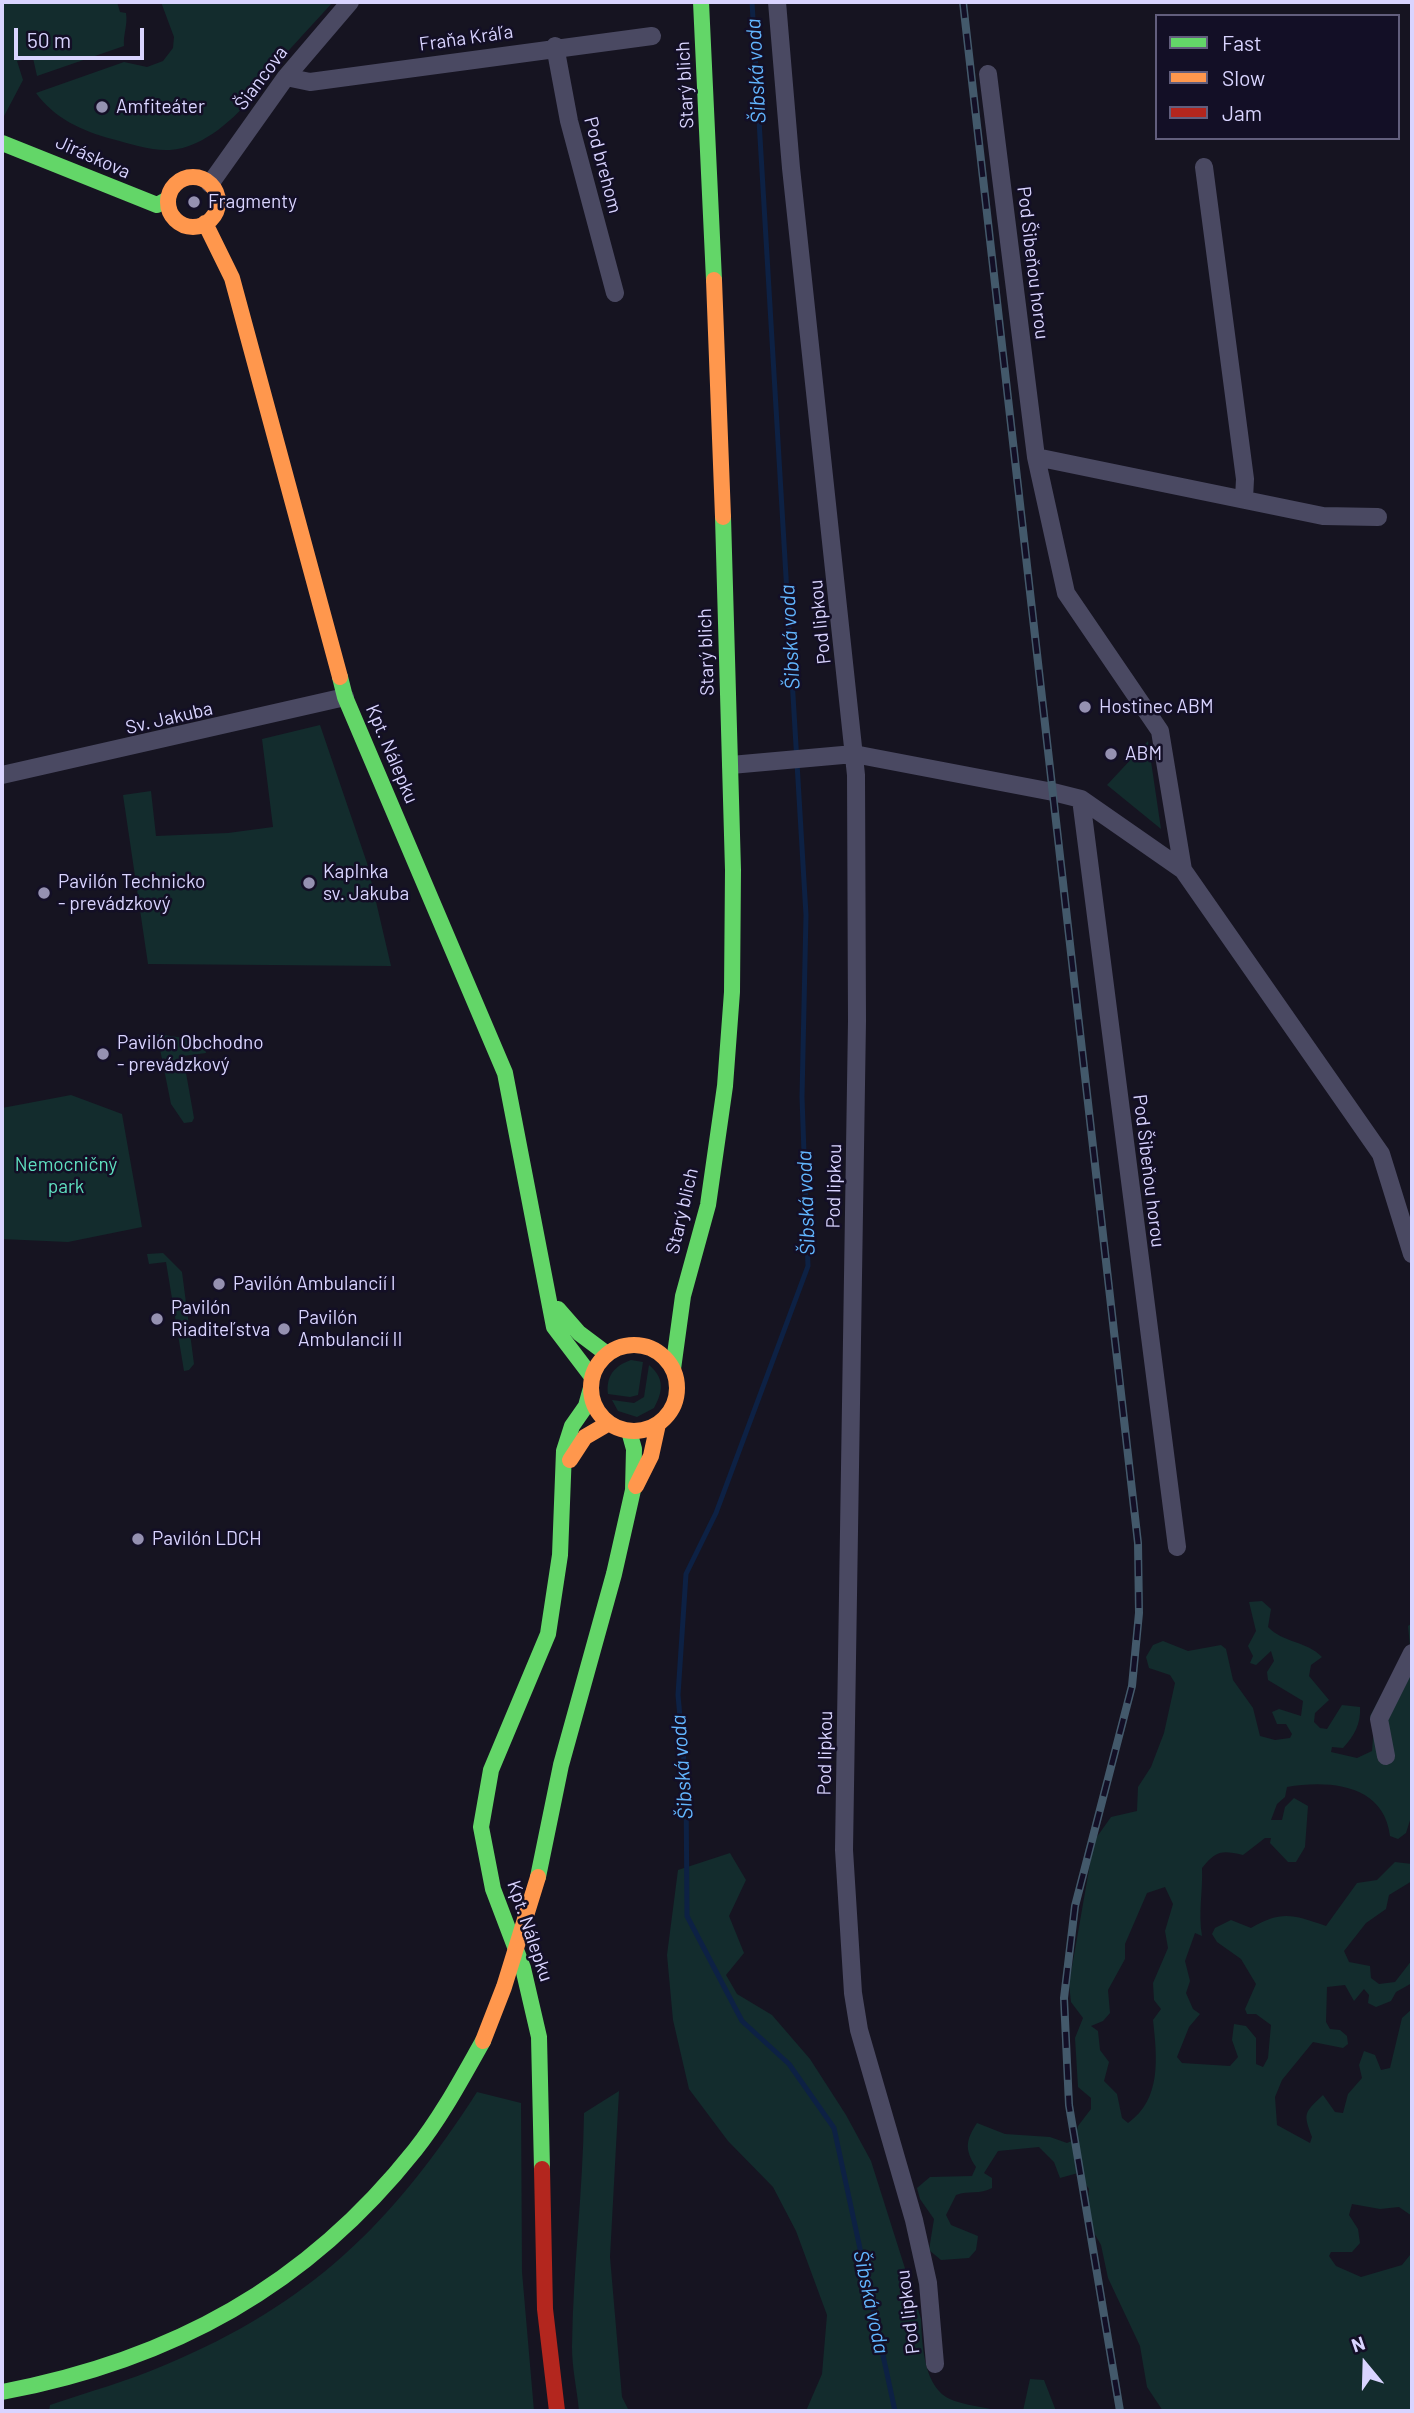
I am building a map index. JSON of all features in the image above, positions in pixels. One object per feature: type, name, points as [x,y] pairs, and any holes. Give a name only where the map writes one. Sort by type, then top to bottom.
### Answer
[{"type":"main road","name":"Starý blich","points":[[673,1369],[683,1296],[708,1205],[725,1086],[732,992],[731,765],[719,363],[701,2]]},
{"type":"main road","name":"Jiráskova","points":[[2,143],[28,150],[83,177],[157,205],[167,199]]},
{"type":"main road","points":[[188,177],[196,177],[210,184],[218,197],[218,205],[205,223],[183,224],[172,214],[167,199],[174,185],[188,177]]},
{"type":"main road","name":"Kpt. Nálepku","points":[[205,223],[232,278],[345,697],[505,1073],[554,1327],[591,1383],[586,1406],[572,1426],[568,1438],[563,1477],[560,1555],[548,1634],[491,1770],[481,1827],[493,1889],[532,1999],[539,2037],[545,2309],[556,2411]]},
{"type":"main road","name":"Starý blich","points":[[639,1345],[683,1296]]},
{"type":"main road","points":[[548,1298],[579,1333],[607,1354]]},
{"type":"main road","points":[[639,1345],[659,1353],[673,1369],[677,1393],[674,1405],[658,1424],[629,1431],[609,1423],[599,1414],[591,1383],[607,1354],[617,1349],[639,1345]]},
{"type":"main road","name":"Kpt. Nálepku","points":[[563,1477],[576,1448],[599,1426],[609,1423]]},
{"type":"main road","points":[[634,1490],[649,1466],[657,1444],[658,1424]]},
{"type":"main road","points":[[3,2392],[117,2366],[187,2336],[252,2299],[325,2243],[377,2195],[416,2149],[483,2041],[512,1965],[538,1877],[561,1765],[614,1574],[634,1490],[634,1449],[629,1431]]},
{"type":"street","name":"Šiancova","points":[[210,184],[286,77],[351,2]]},
{"type":"street","name":"Pod lipkou","points":[[777,2],[854,754],[857,1021],[844,1850],[853,1993],[859,2030],[914,2220],[928,2283],[935,2364]]},
{"type":"street","name":"Fraňa Kráľa","points":[[286,77],[310,82],[555,46],[652,36]]},
{"type":"street","name":"Pod brehom","points":[[555,46],[569,121],[615,293]]},
{"type":"street","name":"Pod Šibeňou horou","points":[[988,74],[1036,457],[1066,593],[1160,731],[1183,870]]},
{"type":"street","points":[[1204,167],[1245,479],[1244,499]]},
{"type":"street","points":[[1036,457],[1323,516],[1378,517]]},
{"type":"street","name":"Sv. Jakuba","points":[[3,771],[345,697]]},
{"type":"street","name":"Pod Šibeňou horou","points":[[731,765],[854,754],[1081,799],[1183,870],[1381,1154],[1412,1254]]},
{"type":"street","name":"Pod Šibeňou horou","points":[[1081,799],[1177,1547]]},
{"type":"street","points":[[1386,1756],[1379,1719],[1412,1653]]},
{"type":"green space","points":[[2,2],[117,2],[120,12],[126,13],[124,46],[37,76],[33,58],[17,61],[23,80],[2,120]]},
{"type":"green space","points":[[161,2],[333,2],[239,111],[218,130],[195,144],[163,150],[112,139],[69,122],[43,102],[36,93],[124,62],[147,67],[163,61],[173,48],[174,37]]},
{"type":"green space","points":[[320,725],[367,863],[391,966],[148,964],[123,795],[151,791],[156,836],[228,833],[273,827],[262,739]]},
{"type":"green space","points":[[1148,741],[1161,829],[1107,785]]},
{"type":"green space","points":[[157,1034],[204,1041],[206,1053],[183,1056],[194,1118],[192,1122],[184,1123],[171,1104]]},
{"type":"green space","name":"Nemocničný park","points":[[71,1095],[122,1114],[142,1227],[68,1242],[2,1239],[2,1108]]},
{"type":"green space","points":[[163,1253],[182,1272],[194,1364],[184,1371],[166,1262],[149,1264],[147,1254]]},
{"type":"green space","points":[[631,1360],[643,1362],[638,1395],[630,1397],[608,1394],[608,1382],[612,1372]]},
{"type":"green space","points":[[649,1365],[658,1375],[661,1385],[654,1408],[637,1417],[618,1411],[612,1400],[634,1403],[644,1397]]},
{"type":"green space","points":[[1262,1601],[1271,1609],[1268,1627],[1274,1632],[1322,1657],[1311,1665],[1309,1676],[1329,1700],[1315,1713],[1314,1722],[1320,1728],[1327,1729],[1342,1705],[1360,1707],[1358,1724],[1353,1734],[1343,1748],[1332,1747],[1331,1752],[1357,1758],[1372,1751],[1374,1725],[1370,1716],[1384,1690],[1411,1656],[1408,1626],[1412,1623],[1412,1814],[1406,1833],[1398,1839],[1390,1836],[1386,1819],[1377,1805],[1352,1789],[1320,1784],[1287,1787],[1285,1797],[1277,1804],[1271,1820],[1282,1820],[1285,1807],[1294,1798],[1308,1806],[1305,1847],[1296,1862],[1288,1862],[1270,1843],[1271,1838],[1265,1838],[1243,1855],[1220,1853],[1207,1862],[1202,1868],[1202,1936],[1195,1933],[1185,1961],[1190,1981],[1186,1993],[1193,2009],[1200,2014],[1189,2027],[1177,2057],[1182,2063],[1230,2066],[1238,2057],[1232,2040],[1234,2024],[1246,2026],[1256,2038],[1256,2064],[1263,2067],[1268,2058],[1271,2025],[1256,2014],[1247,2014],[1245,2009],[1256,1984],[1241,1959],[1217,1942],[1212,1934],[1215,1928],[1231,1920],[1251,1928],[1271,1919],[1288,1916],[1326,1926],[1357,1883],[1377,1880],[1395,1862],[1412,1864],[1412,1881],[1389,1895],[1386,1909],[1366,1923],[1344,1951],[1349,1962],[1370,1966],[1371,1978],[1379,1984],[1395,1982],[1412,1960],[1412,1983],[1396,1992],[1391,2001],[1376,2007],[1368,2003],[1369,1995],[1364,1989],[1354,2001],[1345,1985],[1327,1987],[1326,2022],[1330,2029],[1340,2030],[1347,2036],[1348,2044],[1343,2048],[1313,2042],[1282,2080],[1275,2097],[1277,2125],[1310,2143],[1312,2137],[1307,2123],[1309,2110],[1323,2095],[1335,2112],[1343,2113],[1348,2094],[1362,2078],[1359,2065],[1364,2051],[1375,2055],[1381,2070],[1390,2068],[1402,2018],[1412,2009],[1412,2216],[1399,2207],[1380,2209],[1352,2204],[1349,2215],[1358,2229],[1360,2243],[1352,2252],[1331,2252],[1329,2256],[1336,2266],[1361,2277],[1402,2265],[1410,2255],[1412,2224],[1412,2411],[1163,2411],[1147,2387],[1140,2346],[1108,2278],[1101,2245],[1086,2219],[1089,2189],[1078,2173],[1060,2178],[1054,2162],[1039,2147],[998,2151],[984,2173],[992,2178],[992,2188],[956,2195],[946,2215],[951,2225],[978,2236],[976,2250],[969,2258],[941,2260],[929,2250],[934,2219],[920,2199],[917,2188],[930,2177],[972,2176],[976,2167],[968,2145],[977,2123],[1005,2134],[1050,2137],[1067,2143],[1074,2140],[1078,2126],[1091,2109],[1091,2098],[1078,2087],[1075,2038],[1083,2018],[1071,2002],[1069,1984],[1094,1841],[1111,1817],[1137,1811],[1138,1787],[1151,1767],[1164,1733],[1175,1683],[1170,1675],[1149,1668],[1146,1657],[1153,1645],[1163,1641],[1188,1651],[1221,1645],[1226,1649],[1233,1680],[1253,1708],[1260,1736],[1275,1740],[1290,1738],[1292,1734],[1286,1724],[1277,1724],[1272,1712],[1279,1709],[1301,1716],[1303,1701],[1268,1680],[1267,1672],[1274,1661],[1271,1651],[1256,1665],[1250,1663],[1253,1656],[1248,1646],[1256,1631],[1249,1602]],"holes":[[[1165,1887],[1173,1904],[1165,1931],[1168,1948],[1153,1983],[1154,2000],[1161,2009],[1153,2020],[1155,2076],[1147,2102],[1128,2123],[1122,2118],[1117,2094],[1104,2081],[1109,2062],[1100,2050],[1098,2031],[1091,2026],[1103,2021],[1110,2013],[1108,1990],[1125,1959],[1125,1944],[1147,1893]]]},
{"type":"green space","points":[[730,1853],[746,1880],[729,1916],[744,1953],[726,1975],[737,1994],[772,2015],[810,2059],[846,2115],[871,2161],[921,2319],[928,2372],[938,2390],[946,2397],[965,2404],[1001,2411],[806,2411],[822,2374],[827,2315],[796,2231],[773,2187],[728,2141],[689,2089],[673,2020],[667,1955],[678,1870]]},
{"type":"green space","points":[[619,2091],[610,2257],[622,2397],[629,2411],[579,2411],[572,2347],[584,2113]]},
{"type":"green space","points":[[477,2092],[521,2103],[522,2272],[534,2411],[49,2411],[50,2405],[151,2371],[217,2341],[264,2315],[306,2286],[344,2255],[380,2220],[445,2139]]},
{"type":"green space","points":[[1030,2379],[1044,2380],[1056,2411],[1023,2411]]},
{"type":"waterway","name":"Šibská voda","points":[[752,2],[806,915],[802,1097],[808,1266],[716,1513],[686,1574],[678,1695],[686,1784],[687,1916],[742,2021],[789,2064],[834,2128],[895,2411]]},
{"type":"railway","points":[[963,2],[1138,1543],[1139,1613],[1132,1686],[1075,1906],[1064,1998],[1069,2105],[1120,2411]]},
{"type":"traffic: fast","points":[[701,2],[714,280]]},
{"type":"traffic: fast","points":[[2,143],[157,205],[168,199]]},
{"type":"traffic: fast","points":[[673,1369],[683,1296],[708,1205],[725,1086],[732,992],[733,870],[723,517]]},
{"type":"traffic: fast","points":[[340,677],[345,697],[505,1073],[554,1327],[592,1377]]},
{"type":"traffic: fast","points":[[558,1309],[579,1333],[607,1354]]},
{"type":"traffic: fast","points":[[542,2169],[539,2037],[523,1968],[493,1889],[481,1827],[491,1770],[548,1634],[560,1555],[564,1451],[572,1426],[586,1406],[591,1388]]},
{"type":"traffic: fast","points":[[538,1877],[561,1765],[614,1574],[633,1490],[634,1449],[629,1431]]},
{"type":"traffic: fast","points":[[2,2392],[64,2378],[123,2360],[179,2337],[232,2310],[282,2278],[329,2241],[373,2198],[415,2150],[443,2110],[483,2041]]},
{"type":"traffic: slow","points":[[193,177],[210,185],[218,202],[210,219],[193,227],[176,219],[168,202],[176,185],[193,177]]},
{"type":"traffic: slow","points":[[205,223],[232,278],[340,677]]},
{"type":"traffic: slow","points":[[714,280],[723,517]]},
{"type":"traffic: slow","points":[[634,1345],[658,1352],[670,1364],[677,1388],[670,1412],[658,1424],[634,1431],[610,1424],[598,1412],[591,1388],[598,1364],[610,1352],[634,1345]]},
{"type":"traffic: slow","points":[[570,1460],[585,1437],[609,1423]]},
{"type":"traffic: slow","points":[[636,1486],[651,1456],[658,1424]]},
{"type":"traffic: slow","points":[[483,2041],[504,1987],[538,1877]]},
{"type":"traffic: jam","points":[[542,2169],[545,2309],[557,2411]]},
{"type":"place","name":"Amfiteáter","points":[[102,107]]},
{"type":"place","name":"Fragmenty","points":[[194,202]]},
{"type":"place","name":"Hostinec ABM","points":[[1085,707]]},
{"type":"place","name":"ABM","points":[[1111,754]]},
{"type":"place","name":"Kaplnka sv. Jakuba","points":[[309,883]]},
{"type":"place","name":"Pavilón Technicko - prevádzkový","points":[[44,893]]},
{"type":"place","name":"Pavilón Obchodno - prevádzkový","points":[[103,1054]]},
{"type":"place","name":"Pavilón Ambulancií I","points":[[219,1284]]},
{"type":"place","name":"Pavilón Riaditeľstva","points":[[157,1319]]},
{"type":"place","name":"Pavilón Ambulancií II","points":[[284,1329]]},
{"type":"place","name":"Pavilón LDCH","points":[[138,1539]]}]
